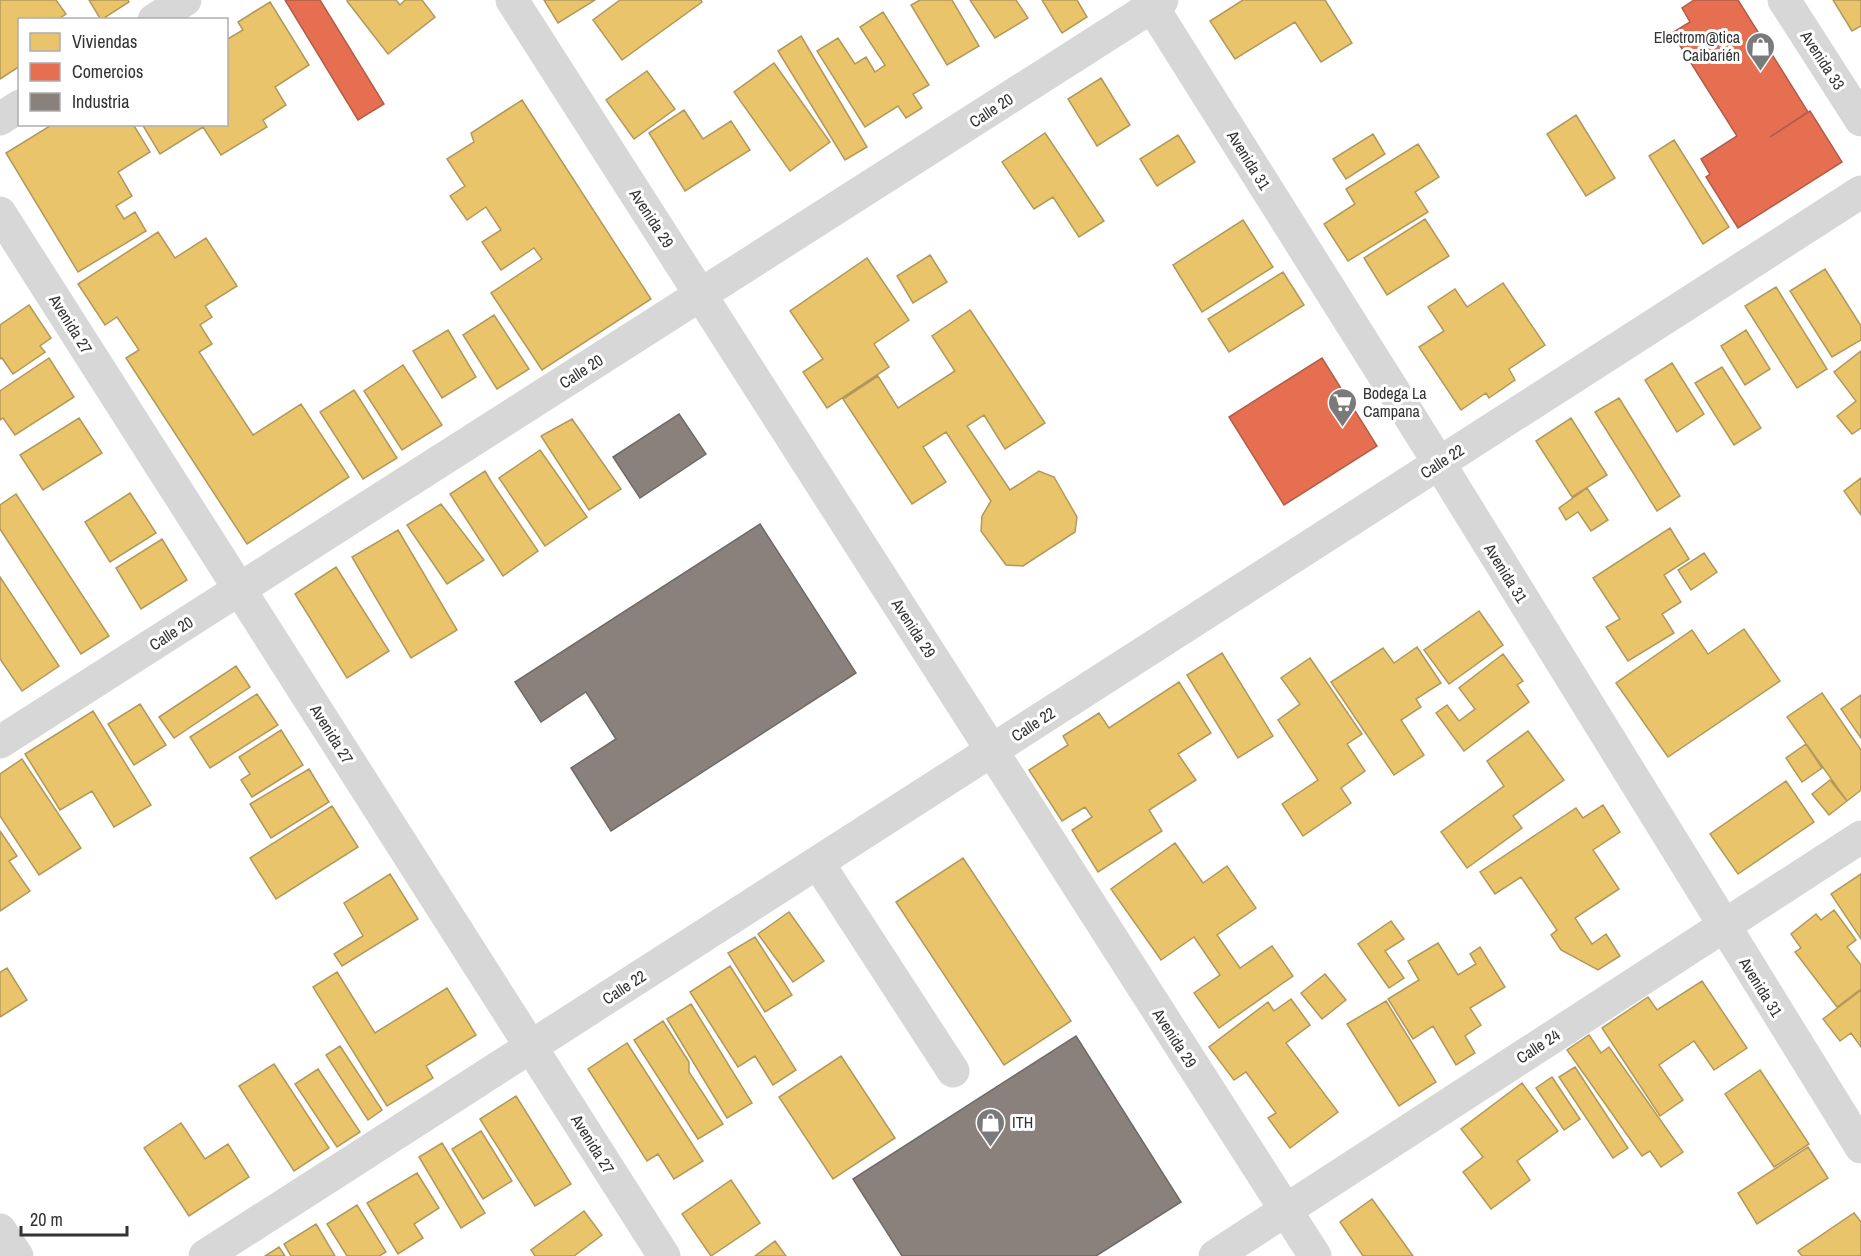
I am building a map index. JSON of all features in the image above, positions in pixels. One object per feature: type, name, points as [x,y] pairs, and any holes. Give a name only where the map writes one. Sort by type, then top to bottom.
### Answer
[{"type":"street","points":[[157,18],[184,0]]},
{"type":"street","name":"Avenida 29","points":[[512,0],[1315,1256]]},
{"type":"street","name":"Avenida 33","points":[[1784,0],[1861,120]]},
{"type":"street","name":"Calle 20","points":[[0,742],[701,295],[1154,2]]},
{"type":"street","name":"Avenida 31","points":[[1154,2],[1861,1147]]},
{"type":"street","points":[[0,119],[18,107]]},
{"type":"street","name":"Calle 22","points":[[205,1256],[1861,192]]},
{"type":"street","name":"Avenida 27","points":[[0,213],[664,1256]]},
{"type":"street","name":"Calle 24","points":[[1215,1256],[1861,837]]},
{"type":"street","points":[[818,863],[953,1071]]},
{"type":"street","points":[[0,1230],[16,1256]]},
{"type":"building: Viviendas","points":[[0,0],[56,0],[66,14],[60,18],[18,18],[18,67],[0,79]]},
{"type":"building: Viviendas","points":[[89,0],[128,0],[129,2],[104,18],[100,18]]},
{"type":"building: Viviendas","points":[[348,0],[396,0],[400,5],[405,0],[422,0],[435,17],[388,54]]},
{"type":"building: Viviendas","points":[[544,0],[595,0],[558,23]]},
{"type":"building: Viviendas","points":[[620,0],[701,0],[702,2],[622,60],[593,20]]},
{"type":"building: Viviendas","points":[[920,0],[952,0],[979,46],[947,65],[911,5]]},
{"type":"building: Viviendas","points":[[970,0],[1016,0],[1028,18],[995,38]]},
{"type":"building: Viviendas","points":[[1042,0],[1077,0],[1087,17],[1062,33]]},
{"type":"building: Viviendas","points":[[1243,0],[1325,0],[1352,43],[1321,62],[1295,22],[1235,59],[1210,21]]},
{"type":"building: Viviendas","points":[[1833,0],[1861,0],[1861,26],[1852,31]]},
{"type":"building: Viviendas","points":[[270,2],[309,65],[275,87],[286,105],[263,120],[267,127],[221,155],[203,127],[160,154],[143,126],[228,126],[228,39],[243,30],[238,22]]},
{"type":"building: Viviendas","points":[[883,12],[929,85],[913,94],[922,108],[906,118],[898,106],[865,127],[817,51],[838,38],[855,64],[866,57],[875,72],[885,65],[860,27]]},
{"type":"building: Viviendas","points":[[801,36],[867,147],[845,160],[778,51]]},
{"type":"building: Viviendas","points":[[774,63],[830,142],[790,171],[734,92]]},
{"type":"building: Viviendas","points":[[647,71],[675,109],[634,139],[606,100]]},
{"type":"building: Viviendas","points":[[1101,78],[1130,125],[1097,146],[1068,99]]},
{"type":"building: Viviendas","points":[[522,100],[651,299],[542,370],[491,293],[542,259],[534,248],[501,270],[482,242],[501,230],[486,207],[467,220],[450,196],[465,186],[447,159],[474,142],[471,133]]},
{"type":"building: Viviendas","points":[[684,110],[703,139],[731,121],[750,150],[685,191],[649,133]]},
{"type":"building: Viviendas","points":[[1576,115],[1615,178],[1586,196],[1547,134]]},
{"type":"building: Viviendas","points":[[50,126],[134,126],[150,152],[118,172],[132,196],[116,206],[124,219],[135,212],[146,231],[78,272],[6,153]]},
{"type":"building: Viviendas","points":[[1045,133],[1104,221],[1079,237],[1053,197],[1034,209],[1002,162]]},
{"type":"building: Viviendas","points":[[1373,134],[1385,154],[1346,179],[1333,159]]},
{"type":"building: Viviendas","points":[[1178,135],[1195,162],[1157,186],[1140,159]]},
{"type":"building: Viviendas","points":[[1674,140],[1729,227],[1703,244],[1649,156]]},
{"type":"building: Viviendas","points":[[1418,144],[1439,177],[1415,192],[1428,212],[1348,261],[1324,224],[1355,204],[1346,189]]},
{"type":"building: Viviendas","points":[[1425,219],[1449,256],[1387,295],[1364,258]]},
{"type":"building: Viviendas","points":[[1243,220],[1273,267],[1202,312],[1173,265]]},
{"type":"building: Viviendas","points":[[158,232],[175,258],[206,238],[237,286],[205,306],[212,317],[200,325],[212,344],[199,352],[253,435],[301,404],[349,477],[247,544],[126,358],[139,350],[117,317],[105,325],[78,284]]},
{"type":"building: Viviendas","points":[[930,255],[947,282],[913,303],[897,276]]},
{"type":"building: Viviendas","points":[[867,258],[909,320],[874,344],[889,367],[827,408],[803,372],[823,359],[790,311]]},
{"type":"building: Viviendas","points":[[1825,269],[1861,326],[1861,340],[1832,357],[1790,291]]},
{"type":"building: Viviendas","points":[[1283,272],[1304,305],[1229,352],[1208,319]]},
{"type":"building: Viviendas","points":[[1503,283],[1545,345],[1509,369],[1515,380],[1489,398],[1486,393],[1461,410],[1419,347],[1444,331],[1428,307],[1455,289],[1467,307]]},
{"type":"building: Viviendas","points":[[1776,287],[1827,369],[1797,388],[1745,306]]},
{"type":"building: Viviendas","points":[[29,305],[51,338],[40,346],[45,352],[13,374],[2,358],[0,359],[0,325]]},
{"type":"building: Viviendas","points":[[970,310],[1045,423],[1005,449],[984,415],[967,426],[1010,490],[1039,471],[1054,477],[1077,517],[1075,532],[1023,566],[1006,565],[981,531],[982,516],[991,501],[946,432],[923,447],[946,482],[912,504],[843,399],[878,376],[898,408],[955,371],[932,336]]},
{"type":"building: Viviendas","points":[[494,315],[529,369],[497,389],[463,335]]},
{"type":"building: Viviendas","points":[[448,330],[476,377],[442,398],[413,351]]},
{"type":"building: Viviendas","points":[[1746,330],[1770,369],[1745,385],[1721,346]]},
{"type":"building: Viviendas","points":[[1861,351],[1861,428],[1852,434],[1837,416],[1856,401],[1834,372]]},
{"type":"building: Viviendas","points":[[49,358],[74,397],[15,435],[3,418],[0,420],[0,391]]},
{"type":"building: Viviendas","points":[[1672,363],[1704,414],[1677,432],[1645,380]]},
{"type":"building: Viviendas","points":[[403,365],[442,425],[402,450],[364,391]]},
{"type":"building: Viviendas","points":[[1722,367],[1761,428],[1734,445],[1695,383]]},
{"type":"building: Viviendas","points":[[354,390],[397,458],[363,479],[320,412]]},
{"type":"building: Viviendas","points":[[1619,398],[1680,496],[1657,511],[1595,412]]},
{"type":"building: Viviendas","points":[[79,418],[102,453],[43,490],[20,455]]},
{"type":"building: Viviendas","points":[[1571,418],[1607,475],[1572,497],[1536,441]]},
{"type":"building: Viviendas","points":[[572,419],[621,489],[589,510],[541,436]]},
{"type":"building: Viviendas","points":[[540,450],[587,517],[545,546],[499,478]]},
{"type":"building: Viviendas","points":[[485,471],[538,551],[503,576],[450,494]]},
{"type":"building: Viviendas","points":[[1861,478],[1861,515],[1844,491]]},
{"type":"building: Viviendas","points":[[1587,488],[1608,520],[1591,531],[1578,512],[1566,520],[1559,508]]},
{"type":"building: Viviendas","points":[[130,493],[156,533],[110,562],[85,522]]},
{"type":"building: Viviendas","points":[[16,494],[109,636],[81,654],[0,529],[0,505]]},
{"type":"building: Viviendas","points":[[441,504],[484,560],[447,584],[407,525]]},
{"type":"building: Viviendas","points":[[1670,528],[1689,559],[1664,575],[1681,602],[1662,614],[1674,633],[1628,661],[1606,627],[1620,619],[1593,578]]},
{"type":"building: Viviendas","points":[[398,530],[457,630],[411,658],[352,557]]},
{"type":"building: Viviendas","points":[[162,539],[187,580],[141,609],[116,568]]},
{"type":"building: Viviendas","points":[[1704,553],[1717,572],[1691,590],[1678,570]]},
{"type":"building: Viviendas","points":[[336,567],[389,651],[347,678],[295,594]]},
{"type":"building: Viviendas","points":[[0,577],[59,666],[22,691],[0,659]]},
{"type":"building: Viviendas","points":[[1479,611],[1503,645],[1449,684],[1424,650]]},
{"type":"building: Viviendas","points":[[1744,629],[1780,681],[1668,757],[1616,683],[1692,630],[1708,654]]},
{"type":"building: Viviendas","points":[[1417,647],[1441,683],[1416,699],[1421,707],[1401,720],[1424,755],[1394,775],[1331,682],[1383,648],[1394,663]]},
{"type":"building: Viviendas","points":[[1222,653],[1273,736],[1238,758],[1187,675]]},
{"type":"building: Viviendas","points":[[1503,654],[1523,681],[1517,685],[1529,702],[1464,751],[1436,713],[1447,705],[1459,721],[1475,709],[1459,688]]},
{"type":"building: Viviendas","points":[[1310,658],[1362,734],[1347,744],[1365,771],[1341,788],[1351,803],[1303,836],[1282,804],[1318,780],[1278,720],[1300,704],[1281,678]]},
{"type":"building: Viviendas","points":[[236,666],[250,687],[174,738],[159,717]]},
{"type":"building: Viviendas","points":[[1179,682],[1211,733],[1178,754],[1196,780],[1149,810],[1162,831],[1098,872],[1072,830],[1092,817],[1085,807],[1062,821],[1029,770],[1068,745],[1063,736],[1099,713],[1109,728]]},
{"type":"building: Viviendas","points":[[1822,693],[1861,750],[1861,790],[1847,801],[1787,717]]},
{"type":"building: Viviendas","points":[[257,694],[278,725],[210,768],[190,737]]},
{"type":"building: Viviendas","points":[[1861,695],[1861,738],[1841,709]]},
{"type":"building: Viviendas","points":[[140,704],[166,745],[134,765],[108,724]]},
{"type":"building: Viviendas","points":[[93,711],[151,805],[114,827],[92,791],[60,810],[25,754]]},
{"type":"building: Viviendas","points":[[281,730],[303,765],[252,797],[241,780],[250,774],[239,757]]},
{"type":"building: Viviendas","points":[[1528,731],[1564,780],[1513,816],[1522,828],[1467,868],[1441,832],[1504,786],[1487,761]]},
{"type":"building: Viviendas","points":[[1806,744],[1822,768],[1802,782],[1786,758]]},
{"type":"building: Viviendas","points":[[22,759],[81,848],[39,875],[0,816],[0,774]]},
{"type":"building: Viviendas","points":[[309,769],[329,802],[271,838],[250,804]]},
{"type":"building: Viviendas","points":[[1830,780],[1847,801],[1829,815],[1812,794]]},
{"type":"building: Viviendas","points":[[1786,781],[1814,822],[1738,874],[1710,834]]},
{"type":"building: Viviendas","points":[[1603,805],[1620,832],[1593,850],[1619,889],[1575,918],[1592,944],[1606,934],[1620,956],[1598,970],[1561,950],[1551,935],[1557,930],[1521,877],[1495,894],[1480,872],[1576,808],[1583,818]]},
{"type":"building: Viviendas","points":[[332,806],[358,847],[276,899],[250,858]]},
{"type":"building: Viviendas","points":[[0,831],[17,856],[9,861],[30,891],[0,911]]},
{"type":"building: Viviendas","points":[[1175,843],[1203,883],[1227,866],[1256,908],[1217,935],[1240,968],[1272,946],[1293,976],[1219,1028],[1194,993],[1220,975],[1194,937],[1161,960],[1111,889]]},
{"type":"building: Viviendas","points":[[963,858],[1071,1021],[1004,1065],[896,902]]},
{"type":"building: Viviendas","points":[[390,874],[418,919],[342,966],[334,954],[363,936],[344,903]]},
{"type":"building: Viviendas","points":[[1861,874],[1861,939],[1831,894]]},
{"type":"building: Viviendas","points":[[1834,910],[1856,940],[1847,947],[1861,965],[1861,989],[1837,1007],[1795,952],[1801,948],[1791,934],[1816,914],[1821,920]]},
{"type":"building: Viviendas","points":[[789,912],[824,961],[793,982],[758,934]]},
{"type":"building: Viviendas","points":[[1391,921],[1404,939],[1385,951],[1404,978],[1389,988],[1358,944]]},
{"type":"building: Viviendas","points":[[755,937],[792,995],[765,1012],[728,953]]},
{"type":"building: Viviendas","points":[[1438,943],[1458,975],[1476,964],[1470,954],[1480,947],[1505,987],[1470,1008],[1481,1025],[1465,1036],[1475,1053],[1456,1065],[1433,1026],[1413,1039],[1388,999],[1419,980],[1408,961]]},
{"type":"building: Viviendas","points":[[730,966],[796,1070],[773,1085],[755,1056],[738,1067],[690,992]]},
{"type":"building: Viviendas","points":[[7,968],[27,1000],[0,1017],[0,972]]},
{"type":"building: Viviendas","points":[[337,972],[375,1033],[447,988],[476,1035],[426,1066],[433,1078],[387,1106],[313,987]]},
{"type":"building: Viviendas","points":[[1325,974],[1346,1000],[1322,1019],[1301,993]]},
{"type":"building: Viviendas","points":[[1702,981],[1747,1048],[1714,1070],[1694,1041],[1659,1065],[1683,1100],[1660,1116],[1602,1028],[1648,997],[1657,1010]]},
{"type":"building: Viviendas","points":[[1861,990],[1861,1047],[1851,1033],[1840,1041],[1823,1019]]},
{"type":"building: Viviendas","points":[[1291,999],[1310,1025],[1286,1043],[1338,1112],[1290,1148],[1268,1118],[1276,1113],[1246,1072],[1234,1080],[1209,1047],[1268,1002],[1274,1011]]},
{"type":"building: Viviendas","points":[[1386,1001],[1436,1082],[1399,1106],[1347,1024]]},
{"type":"building: Viviendas","points":[[691,1004],[752,1103],[727,1118],[667,1019]]},
{"type":"building: Viviendas","points":[[663,1021],[689,1062],[689,1072],[723,1124],[698,1139],[634,1040]]},
{"type":"building: Viviendas","points":[[1589,1035],[1601,1053],[1609,1047],[1683,1152],[1661,1167],[1650,1151],[1642,1156],[1567,1050]]},
{"type":"building: Viviendas","points":[[627,1043],[703,1161],[674,1179],[658,1154],[647,1161],[588,1069]]},
{"type":"building: Viviendas","points":[[340,1046],[382,1110],[368,1120],[326,1055]]},
{"type":"building: Viviendas","points":[[841,1056],[895,1138],[833,1179],[779,1097]]},
{"type":"building: Viviendas","points":[[274,1064],[329,1148],[294,1171],[239,1086]]},
{"type":"building: Viviendas","points":[[1575,1067],[1628,1148],[1613,1158],[1559,1077]]},
{"type":"building: Viviendas","points":[[318,1069],[360,1132],[337,1147],[295,1084]]},
{"type":"building: Viviendas","points":[[1760,1070],[1809,1144],[1774,1167],[1725,1094]]},
{"type":"building: Viviendas","points":[[1552,1077],[1580,1119],[1564,1130],[1536,1088]]},
{"type":"building: Viviendas","points":[[1522,1083],[1558,1131],[1517,1161],[1530,1180],[1491,1209],[1463,1172],[1483,1157],[1461,1129]]},
{"type":"building: Viviendas","points":[[516,1096],[571,1184],[535,1206],[480,1119]]},
{"type":"building: Viviendas","points":[[181,1123],[205,1159],[228,1144],[249,1177],[189,1216],[144,1148]]},
{"type":"building: Viviendas","points":[[481,1131],[512,1181],[483,1199],[452,1149]]},
{"type":"building: Viviendas","points":[[442,1143],[485,1213],[461,1228],[419,1157]]},
{"type":"building: Viviendas","points":[[1808,1147],[1828,1178],[1757,1224],[1738,1193]]},
{"type":"building: Viviendas","points":[[417,1173],[439,1208],[414,1224],[423,1238],[398,1254],[367,1203]]},
{"type":"building: Viviendas","points":[[731,1180],[760,1223],[711,1256],[682,1214]]},
{"type":"building: Viviendas","points":[[1372,1199],[1413,1256],[1363,1256],[1340,1222]]},
{"type":"building: Viviendas","points":[[357,1205],[386,1252],[379,1256],[347,1256],[327,1224]]},
{"type":"building: Viviendas","points":[[584,1211],[602,1235],[574,1256],[535,1256],[531,1250]]},
{"type":"building: Viviendas","points":[[1854,1213],[1861,1222],[1861,1256],[1802,1256],[1798,1251]]},
{"type":"building: Viviendas","points":[[316,1224],[335,1256],[291,1256],[284,1244]]},
{"type":"building: Viviendas","points":[[775,1241],[786,1256],[755,1256]]},
{"type":"building: Viviendas","points":[[279,1247],[285,1256],[265,1256]]},
{"type":"building: Comercios","points":[[285,0],[320,0],[384,104],[358,120]]},
{"type":"building: Comercios","points":[[1694,0],[1738,0],[1808,112],[1770,137],[1810,111],[1842,162],[1738,228],[1706,177],[1710,174],[1701,159],[1737,136],[1672,33],[1690,22],[1682,8]]},
{"type":"building: Comercios","points":[[1322,358],[1377,446],[1284,505],[1229,417]]},
{"type":"building: Industria","points":[[679,414],[706,454],[640,498],[613,457]]},
{"type":"building: Industria","points":[[760,524],[856,673],[611,831],[571,768],[616,739],[586,692],[541,722],[515,682]]},
{"type":"building: Industria","points":[[1076,1036],[1181,1202],[1096,1256],[902,1256],[853,1179]]},
{"type":"place","name":"Electrom@tica Caibarién","points":[[1761,72]]},
{"type":"place","name":"Bodega La Campana","points":[[1342,428]]},
{"type":"place","name":"ITH","points":[[991,1148]]}]
